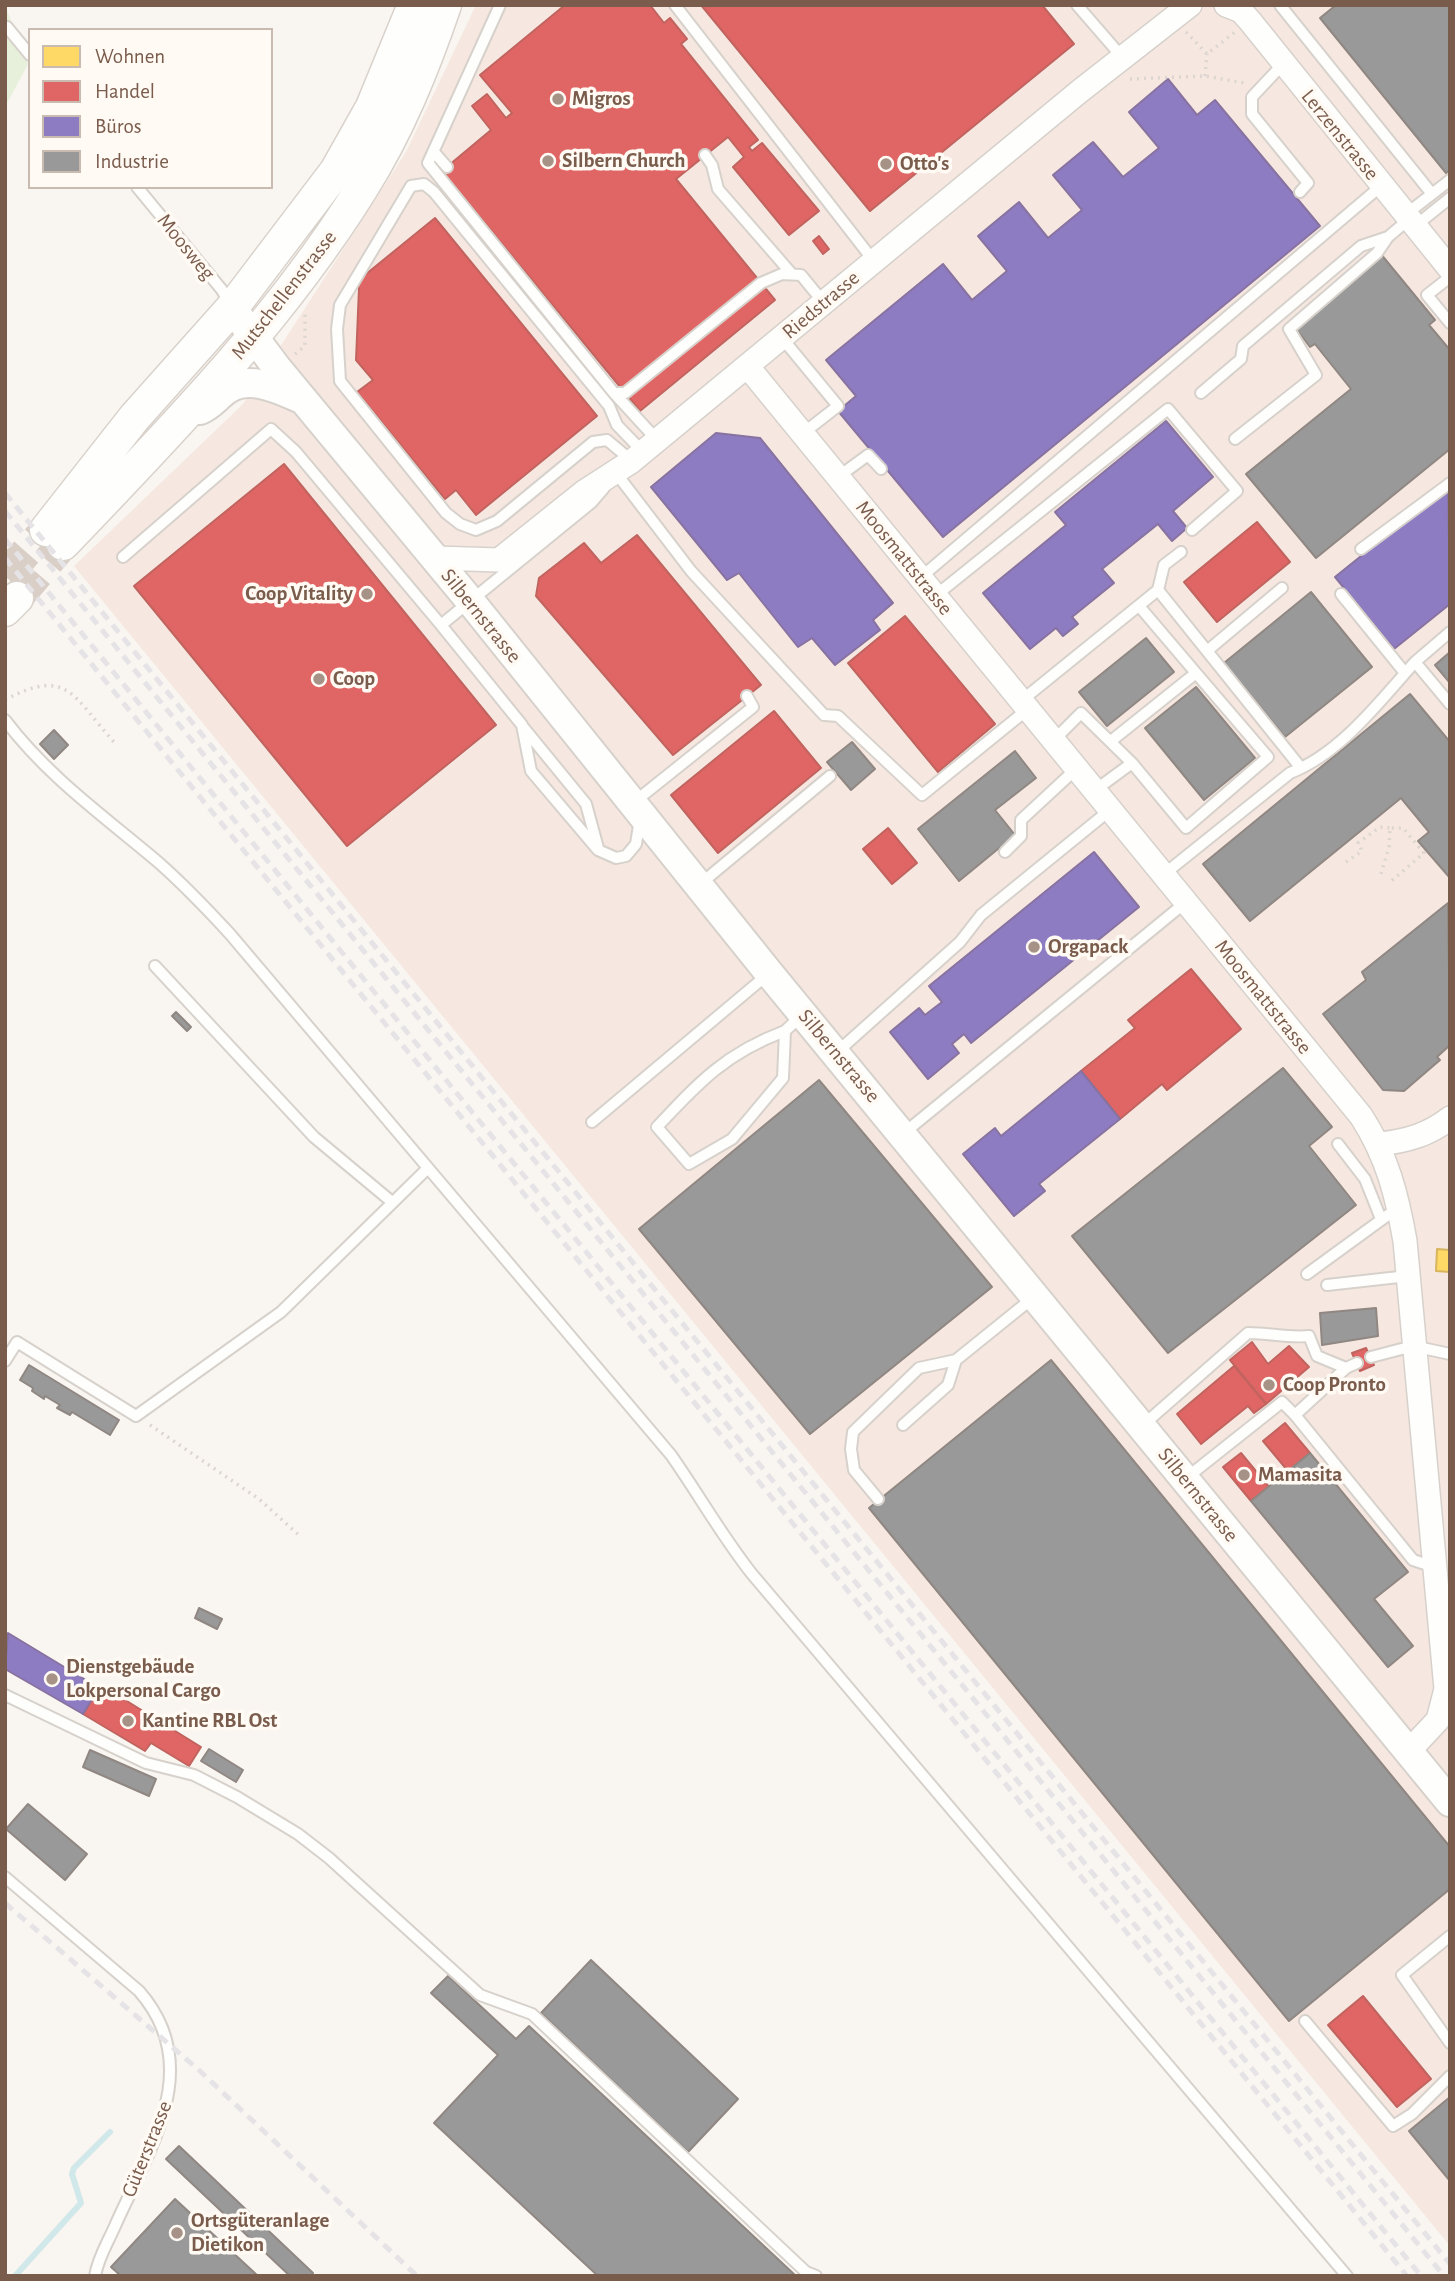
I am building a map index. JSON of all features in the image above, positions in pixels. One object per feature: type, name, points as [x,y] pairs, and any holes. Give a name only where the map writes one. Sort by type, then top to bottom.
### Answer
[{"type":"main road","name":"Mutschellenstrasse","points":[[414,5],[372,107],[336,171],[232,308],[134,418],[55,537],[185,416],[319,254],[363,187],[422,71],[445,5]]},
{"type":"street","name":"Lerzenstrasse","points":[[1226,5],[1250,16],[1283,64],[1450,270]]},
{"type":"street","name":"Riedstrasse","points":[[435,558],[499,560],[584,492],[637,457],[873,260],[1182,11]]},
{"type":"street","name":"Silbernstrasse","points":[[232,308],[769,973],[794,1022],[836,1053],[904,1133],[1450,1802]]},
{"type":"street","name":"Moosmattstrasse","points":[[748,367],[1361,1116],[1379,1144],[1396,1190],[1390,1213],[1408,1276],[1446,1689],[1438,1720],[1408,1752]]},
{"type":"street","points":[[185,416],[210,406],[229,388],[245,384],[264,384],[303,399]]},
{"type":"street","points":[[1379,1144],[1409,1140],[1434,1130],[1450,1118]]},
{"type":"lane","points":[[500,5],[428,163],[432,171],[614,393],[637,457],[691,571],[824,715],[838,716],[922,795],[1158,590],[1164,565],[1181,552]]},
{"type":"lane","points":[[675,5],[873,260]]},
{"type":"lane","points":[[1077,5],[1116,62]]},
{"type":"lane","points":[[1280,5],[1432,194]]},
{"type":"lane","points":[[7,27],[28,53]]},
{"type":"lane","points":[[1283,64],[1252,97],[1252,114],[1308,184],[1300,192]]},
{"type":"lane","points":[[434,152],[447,167]]},
{"type":"lane","points":[[705,155],[712,165],[719,189],[786,273]]},
{"type":"lane","points":[[1235,439],[1316,375],[1289,329],[1377,253],[1388,237],[1450,180]]},
{"type":"lane","points":[[424,184],[434,191],[609,406],[617,425],[637,457],[607,440],[593,442],[497,521],[477,530],[460,524],[446,513],[340,381],[337,329],[340,305],[411,186],[424,184]]},
{"type":"lane","points":[[920,578],[1381,186]]},
{"type":"lane","name":"Moosweg","points":[[139,189],[222,290],[232,308]]},
{"type":"lane","points":[[1409,220],[1450,198]]},
{"type":"lane","points":[[1201,393],[1241,359],[1243,346],[1362,246],[1388,237]]},
{"type":"lane","points":[[614,393],[625,393],[761,283],[786,273],[801,275],[824,303]]},
{"type":"lane","points":[[768,290],[786,273]]},
{"type":"lane","points":[[1450,277],[1427,295],[1450,323]]},
{"type":"lane","points":[[782,338],[838,406],[802,434]]},
{"type":"lane","points":[[935,596],[1168,409],[1237,491],[1192,530]]},
{"type":"lane","points":[[123,557],[271,429],[296,452],[586,804],[598,850]]},
{"type":"lane","points":[[838,477],[868,454],[881,469]]},
{"type":"lane","points":[[441,625],[592,502],[637,457]]},
{"type":"lane","points":[[1361,550],[1450,482]]},
{"type":"lane","points":[[1207,651],[1282,588]]},
{"type":"lane","points":[[1158,590],[1301,768]]},
{"type":"lane","points":[[1340,594],[1405,673]]},
{"type":"lane","points":[[1053,741],[1081,713],[1132,763],[1185,828],[1268,757],[1139,606]]},
{"type":"lane","points":[[1163,875],[1290,772],[1301,768],[1359,724],[1415,662],[1450,632]]},
{"type":"lane","points":[[1415,662],[1450,704]]},
{"type":"lane","points":[[1111,741],[1196,673]]},
{"type":"lane","points":[[522,725],[531,771],[598,850],[616,858],[630,853],[636,844],[637,808],[753,707],[747,696]]},
{"type":"lane","points":[[5,720],[25,746],[57,779],[160,864],[230,934],[671,1455],[702,1498],[722,1536],[752,1574],[1347,2276]]},
{"type":"lane","points":[[1094,790],[1132,763]]},
{"type":"lane","points":[[1005,852],[1021,836],[1021,820],[1076,769]]},
{"type":"lane","points":[[699,885],[830,776]]},
{"type":"lane","points":[[836,1053],[960,942],[981,915],[1110,810]]},
{"type":"lane","points":[[904,1133],[1185,902]]},
{"type":"lane","points":[[155,966],[314,1137],[392,1202]]},
{"type":"lane","points":[[592,1122],[769,973]]},
{"type":"lane","points":[[794,1022],[783,1078],[732,1139],[689,1164],[657,1126],[708,1073],[752,1043],[794,1022]]},
{"type":"lane","points":[[1307,1275],[1390,1213],[1338,1144]]},
{"type":"lane","points":[[5,1361],[16,1342],[136,1416],[281,1312],[428,1168]]},
{"type":"lane","points":[[1327,1284],[1408,1276]]},
{"type":"lane","points":[[877,1499],[854,1470],[851,1449],[853,1432],[919,1368],[956,1360],[1036,1296]]},
{"type":"lane","points":[[1142,1426],[1248,1333],[1273,1333],[1283,1338],[1309,1336],[1317,1356],[1351,1366],[1295,1415]]},
{"type":"lane","points":[[1371,1357],[1413,1346],[1450,1354]]},
{"type":"lane","points":[[903,1424],[948,1385],[956,1360]]},
{"type":"lane","points":[[1185,1479],[1282,1402],[1413,1560],[1434,1567]]},
{"type":"lane","points":[[5,1695],[146,1763],[209,1781],[298,1834],[357,1881],[480,1995],[532,2014],[806,2272],[816,2276]]},
{"type":"lane","name":"Güterstrasse","points":[[5,1877],[139,1991],[159,2021],[170,2053],[172,2081],[168,2103],[95,2276]]},
{"type":"lane","points":[[1450,1936],[1402,1975],[1450,2043]]},
{"type":"lane","points":[[1305,2021],[1393,2126],[1412,2114],[1450,2076]]},
{"type":"path","points":[[1182,11],[1207,54],[1205,76]]},
{"type":"path","points":[[1207,54],[1250,16]]},
{"type":"path","points":[[1116,62],[1121,80],[1166,75],[1205,76],[1261,87]]},
{"type":"path","points":[[5,699],[32,685],[50,683],[63,687],[114,742]]},
{"type":"path","points":[[1346,862],[1362,851],[1358,843],[1380,827],[1403,828],[1425,852],[1389,883]]},
{"type":"path","points":[[1381,874],[1389,847],[1390,828]]},
{"type":"path","points":[[136,1416],[259,1499],[301,1537]]},
{"type":"shaded area","points":[[476,5],[1450,5],[1450,2246],[74,566],[243,404],[406,152]]},
{"type":"green space","points":[[5,5],[28,64],[5,107]]},
{"type":"building: Wohnen","points":[[1437,1249],[1450,1250],[1450,1272],[1436,1271]]},
{"type":"building: Handel","points":[[565,5],[650,5],[664,23],[670,18],[687,39],[681,44],[758,140],[749,147],[752,151],[762,143],[819,211],[789,235],[733,167],[744,157],[728,137],[676,179],[775,300],[640,411],[442,171],[491,130],[472,106],[487,94],[506,118],[512,113],[480,75]]},
{"type":"building: Handel","points":[[701,5],[1042,5],[1074,44],[870,211]]},
{"type":"building: Handel","points":[[435,218],[597,416],[476,515],[456,490],[445,499],[357,392],[373,380],[356,360],[359,288],[355,283]]},
{"type":"building: Handel","points":[[819,236],[829,249],[823,254],[813,241]]},
{"type":"building: Handel","points":[[284,464],[496,725],[347,846],[134,586]]},
{"type":"building: Handel","points":[[1257,522],[1290,562],[1217,622],[1184,582]]},
{"type":"building: Handel","points":[[637,535],[761,685],[673,755],[536,596],[539,578],[584,543],[601,563]]},
{"type":"building: Handel","points":[[905,616],[995,724],[938,772],[848,663]]},
{"type":"building: Handel","points":[[774,711],[821,768],[718,853],[671,795]]},
{"type":"building: Handel","points":[[888,828],[917,863],[892,884],[863,849]]},
{"type":"building: Handel","points":[[1191,969],[1241,1029],[1167,1090],[1162,1084],[1120,1119],[1081,1071],[1135,1028],[1128,1020]]},
{"type":"building: Handel","name":"Coop Pronto","points":[[1252,1342],[1268,1364],[1289,1346],[1309,1367],[1266,1404],[1230,1360]]},
{"type":"building: Handel","points":[[1366,1348],[1374,1365],[1360,1371],[1352,1353]]},
{"type":"building: Handel","points":[[1234,1366],[1266,1404],[1254,1413],[1248,1406],[1201,1444],[1177,1414]]},
{"type":"building: Handel","points":[[1285,1423],[1310,1453],[1288,1471],[1263,1441]]},
{"type":"building: Handel","points":[[1241,1453],[1269,1487],[1251,1501],[1223,1467]]},
{"type":"building: Handel","points":[[101,1685],[201,1747],[189,1766],[151,1743],[145,1751],[83,1714]]},
{"type":"building: Handel","points":[[1363,1996],[1431,2079],[1397,2107],[1328,2025]]},
{"type":"building: Büros","points":[[1168,79],[1197,115],[1215,100],[1320,226],[943,537],[838,411],[856,396],[826,360],[943,264],[972,300],[1007,271],[978,236],[1019,202],[1048,238],[1082,210],[1053,175],[1093,142],[1123,177],[1159,148],[1129,112]]},
{"type":"building: Büros","points":[[1166,421],[1213,477],[1173,511],[1187,528],[1172,541],[1158,524],[1102,569],[1114,583],[1072,617],[1078,624],[1063,636],[1056,628],[1030,649],[983,593],[1066,525],[1055,512]]},
{"type":"building: Büros","points":[[716,433],[760,438],[893,603],[873,620],[880,630],[835,665],[812,638],[798,647],[739,573],[727,580],[651,487]]},
{"type":"building: Büros","points":[[1448,486],[1450,604],[1394,649],[1335,577]]},
{"type":"building: Büros","name":"Orgapack","points":[[1094,852],[1139,907],[971,1043],[964,1034],[952,1044],[959,1053],[928,1079],[890,1032],[919,1008],[925,1015],[942,1002],[929,986]]},
{"type":"building: Büros","points":[[1081,1071],[1120,1119],[1039,1184],[1045,1191],[1014,1216],[963,1154],[995,1128],[1001,1136]]},
{"type":"building: Büros","name":"Dienstgebäude Lokpersonal Cargo","points":[[8,1633],[99,1688],[83,1714],[5,1669]]},
{"type":"building: Industrie","points":[[1336,5],[1450,5],[1450,170],[1446,173],[1320,18]]},
{"type":"building: Industrie","points":[[1380,253],[1435,320],[1429,325],[1450,350],[1450,449],[1316,558],[1246,474],[1351,389],[1315,344],[1310,347],[1294,326]]},
{"type":"building: Industrie","points":[[1311,592],[1372,667],[1285,737],[1224,663]]},
{"type":"building: Industrie","points":[[1146,638],[1174,672],[1107,726],[1079,692]]},
{"type":"building: Industrie","points":[[1450,652],[1450,683],[1435,665]]},
{"type":"building: Industrie","points":[[1196,687],[1255,758],[1204,800],[1145,728]]},
{"type":"building: Industrie","points":[[1410,694],[1450,742],[1450,878],[1418,841],[1429,832],[1401,798],[1250,921],[1203,864]]},
{"type":"building: Industrie","points":[[54,730],[68,745],[54,759],[40,744]]},
{"type":"building: Industrie","points":[[852,742],[875,769],[851,790],[827,762]]},
{"type":"building: Industrie","points":[[1015,751],[1036,778],[995,810],[1015,835],[959,881],[918,829]]},
{"type":"building: Industrie","points":[[1448,903],[1450,1045],[1437,1057],[1440,1060],[1404,1091],[1383,1090],[1323,1014],[1366,980],[1362,972]]},
{"type":"building: Industrie","points":[[176,1012],[191,1027],[187,1031],[172,1016]]},
{"type":"building: Industrie","points":[[1283,1068],[1332,1127],[1309,1146],[1356,1205],[1168,1353],[1072,1236]]},
{"type":"building: Industrie","points":[[819,1080],[992,1287],[810,1434],[639,1229]]},
{"type":"building: Industrie","points":[[1376,1308],[1378,1336],[1322,1345],[1320,1313]]},
{"type":"building: Industrie","points":[[1051,1360],[1450,1847],[1450,1889],[1289,2021],[869,1508]]},
{"type":"building: Industrie","points":[[29,1365],[119,1420],[110,1435],[72,1412],[70,1415],[57,1408],[60,1405],[32,1391],[33,1388],[20,1380]]},
{"type":"building: Industrie","points":[[1310,1453],[1408,1572],[1374,1599],[1413,1646],[1388,1667],[1251,1501]]},
{"type":"building: Industrie","points":[[199,1608],[222,1619],[217,1629],[195,1618]]},
{"type":"building: Industrie","points":[[209,1749],[243,1770],[236,1782],[201,1761]]},
{"type":"building: Industrie","points":[[90,1750],[156,1779],[149,1796],[83,1767]]},
{"type":"building: Industrie","points":[[28,1804],[87,1854],[65,1880],[6,1829]]},
{"type":"building: Industrie","points":[[591,1960],[738,2099],[688,2152],[541,2013]]},
{"type":"building: Industrie","points":[[448,1976],[516,2039],[529,2026],[796,2276],[598,2276],[434,2123],[498,2055],[431,1993]]},
{"type":"building: Industrie","points":[[1450,2097],[1450,2181],[1409,2131]]},
{"type":"building: Industrie","points":[[179,2146],[313,2273],[311,2276],[290,2276],[166,2159]]},
{"type":"building: Industrie","name":"Ortsgüteranlage Dietikon","points":[[175,2199],[258,2276],[121,2276],[111,2267]]},
{"type":"waterway","points":[[15,2276],[81,2203],[72,2174],[74,2168],[110,2132]]},
{"type":"tunnel","points":[[5,576],[46,530]]},
{"type":"tunnel","points":[[17,598],[63,544]]},
{"type":"railway","points":[[5,493],[1450,2264]]},
{"type":"railway","points":[[5,511],[1444,2276]]},
{"type":"railway","points":[[5,539],[1421,2276]]},
{"type":"railway","points":[[5,558],[1407,2276]]},
{"type":"railway","points":[[5,1903],[200,2071],[417,2276]]},
{"type":"place","name":"Migros","points":[[558,99]]},
{"type":"place","name":"Silbern Church","points":[[548,161]]},
{"type":"place","name":"Otto's","points":[[886,164]]},
{"type":"place","name":"Coop Vitality","points":[[367,594]]},
{"type":"place","name":"Coop","points":[[319,679]]},
{"type":"place","name":"Orgapack","points":[[1034,947]]},
{"type":"place","name":"Coop Pronto","points":[[1269,1385]]},
{"type":"place","name":"Mamasita","points":[[1244,1475]]},
{"type":"place","name":"Dienstgebäude Lokpersonal Cargo","points":[[52,1679]]},
{"type":"place","name":"Kantine RBL Ost","points":[[128,1721]]},
{"type":"place","name":"Ortsgüteranlage Dietikon","points":[[177,2233]]}]
